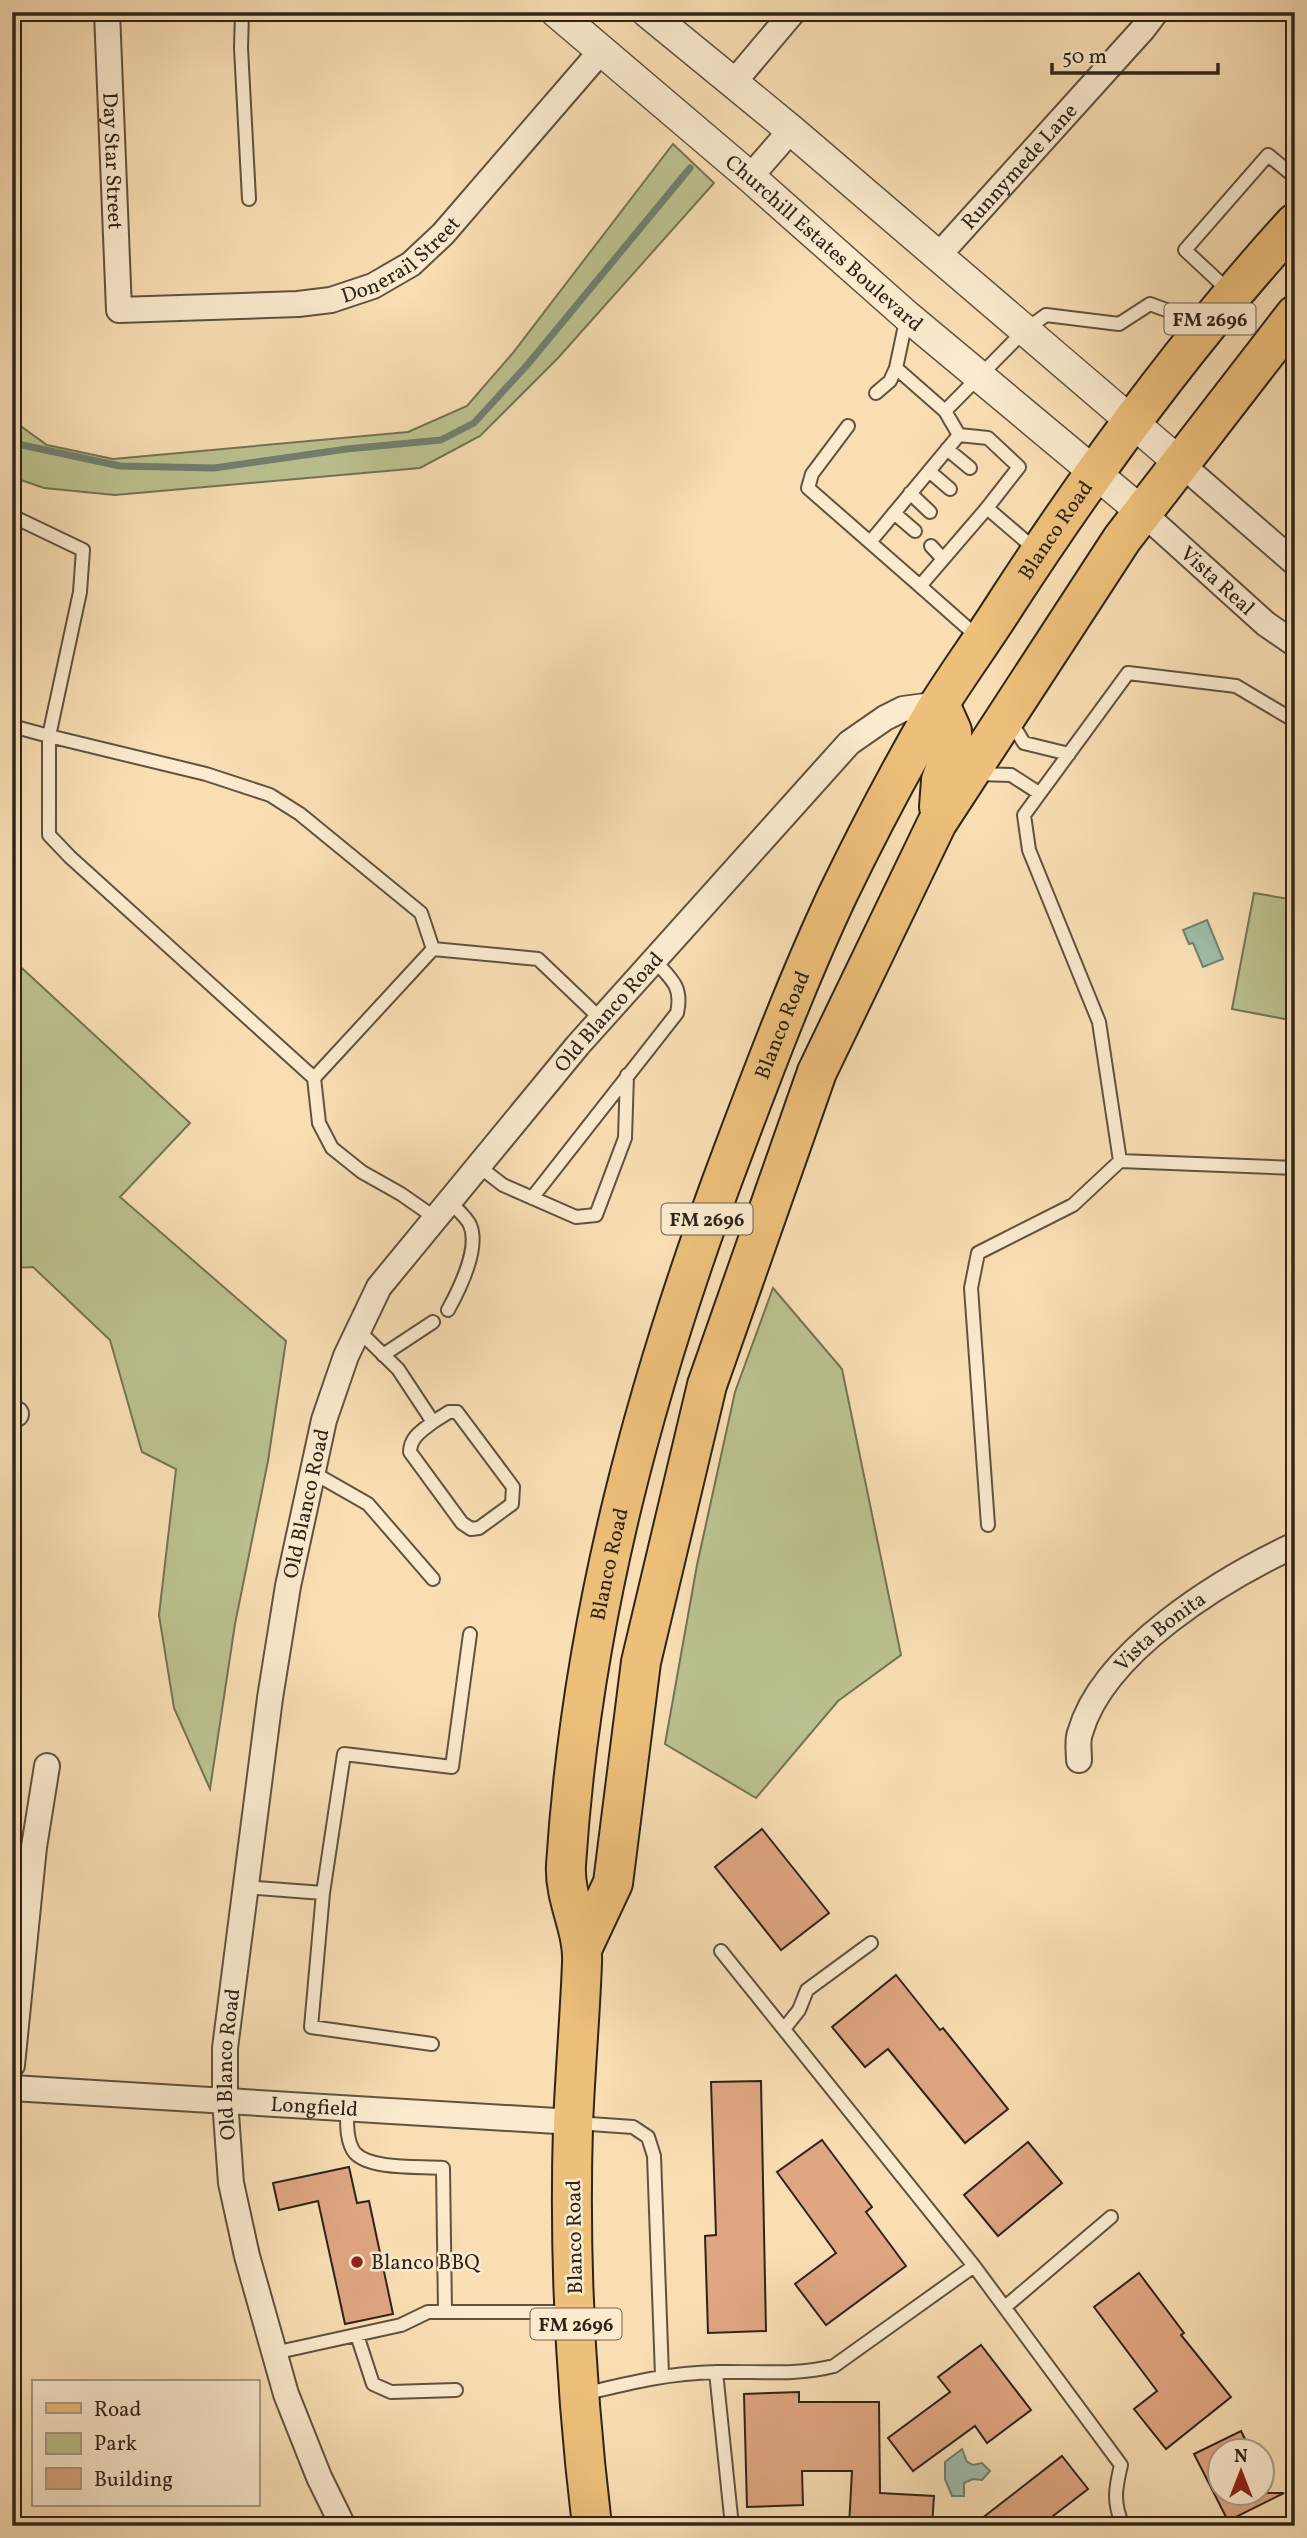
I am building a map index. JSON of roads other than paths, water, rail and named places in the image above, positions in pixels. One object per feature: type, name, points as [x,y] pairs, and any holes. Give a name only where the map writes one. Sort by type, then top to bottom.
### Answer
[{"type":"main road","name":"Blanco Road","points":[[592,2526],[579,2395],[573,2263],[573,2122],[583,1947],[565,1876],[580,1725],[596,1620],[613,1536],[656,1370],[699,1239],[743,1126],[837,897],[896,782],[940,704],[1094,471],[1199,332],[1295,223]]},
{"type":"main road","name":"Blanco Road","points":[[583,1947],[613,1883],[641,1662],[707,1385],[817,1072],[937,823],[1122,539],[1295,315]]},
{"type":"main road","points":[[937,823],[941,779],[952,749],[953,731],[940,704]]},
{"type":"street","name":"Day Star Street","points":[[107,12],[119,310]]},
{"type":"street","name":"Churchill Estates Boulevard","points":[[556,12],[908,316],[1142,512]]},
{"type":"street","points":[[647,12],[734,82],[1295,563]]},
{"type":"street","points":[[734,82],[793,12]]},
{"type":"street","name":"Runnymede Lane","points":[[938,256],[1156,12]]},
{"type":"street","name":"Donerail Street","points":[[119,310],[298,304],[331,300],[373,286],[411,264],[443,234],[601,51]]},
{"type":"street","points":[[750,177],[791,131]]},
{"type":"street","name":"Vista Real","points":[[1142,512],[1266,624],[1295,644]]},
{"type":"street","name":"Old Blanco Road","points":[[343,2526],[319,2477],[293,2413],[247,2256],[231,2183],[225,2100],[225,2048],[270,1698],[288,1586],[324,1420],[346,1356],[379,1287],[477,1165],[601,1019],[849,743],[903,709],[940,704]]},
{"type":"street","name":"Vista Bonita","points":[[1079,1760],[1079,1735],[1094,1700],[1129,1657],[1205,1594],[1248,1567],[1295,1545]]},
{"type":"street","points":[[12,2064],[34,1847],[47,1766]]},
{"type":"street","name":"Longfield","points":[[12,2088],[573,2122]]},
{"type":"lane","points":[[242,12],[241,48],[249,199]]},
{"type":"lane","points":[[1232,293],[1185,250],[1269,156],[1295,177]]},
{"type":"lane","points":[[945,411],[1025,330],[1046,315],[1119,324],[1150,304],[1177,314],[1199,332]]},
{"type":"lane","points":[[876,393],[890,381],[896,368],[908,316]]},
{"type":"lane","points":[[896,368],[945,411],[959,435]]},
{"type":"lane","points":[[848,426],[812,474],[808,488],[982,640]]},
{"type":"lane","points":[[870,541],[959,435]]},
{"type":"lane","points":[[920,586],[1019,467],[988,438],[959,435]]},
{"type":"lane","points":[[947,449],[971,468]]},
{"type":"lane","points":[[929,471],[950,489]]},
{"type":"lane","points":[[988,484],[999,493]]},
{"type":"lane","points":[[910,493],[930,512]]},
{"type":"lane","points":[[968,507],[983,513],[1039,553]]},
{"type":"lane","points":[[894,513],[915,531]]},
{"type":"lane","points":[[12,516],[83,550],[80,592],[49,736],[49,835],[70,858],[314,1078],[319,1123],[332,1148],[362,1172],[401,1194],[469,1222],[472,1230],[471,1252],[463,1283],[448,1310]]},
{"type":"lane","points":[[949,530],[960,540]]},
{"type":"lane","points":[[931,546],[943,559]]},
{"type":"lane","points":[[1120,1161],[1099,1022],[1029,850],[1024,815],[1128,673],[1236,686],[1295,721]]},
{"type":"lane","points":[[1008,715],[1024,744],[1069,754]]},
{"type":"lane","points":[[12,726],[206,774],[270,795],[300,814],[421,913],[433,949]]},
{"type":"lane","points":[[970,774],[1011,775],[1039,793]]},
{"type":"lane","points":[[433,949],[538,959],[601,1019]]},
{"type":"lane","points":[[314,1078],[433,949]]},
{"type":"lane","points":[[532,1198],[677,1013],[680,999],[677,986],[654,960]]},
{"type":"lane","points":[[477,1165],[503,1185],[576,1217],[596,1214],[625,1138],[627,1075]]},
{"type":"lane","points":[[989,1525],[971,1289],[978,1253],[1073,1205],[1120,1161],[1295,1168]]},
{"type":"lane","points":[[383,1355],[433,1322]]},
{"type":"lane","points":[[358,1330],[398,1369],[433,1422]]},
{"type":"lane","points":[[449,1412],[457,1412],[513,1487],[512,1504],[479,1528],[471,1529],[462,1523],[411,1452],[415,1437],[433,1422],[449,1412]]},
{"type":"lane","points":[[312,1472],[368,1504],[433,1579]]},
{"type":"lane","points":[[432,2044],[310,2027],[323,1893],[344,1754],[452,1767],[470,1634]]},
{"type":"lane","points":[[245,1887],[323,1893]]},
{"type":"lane","points":[[784,2029],[799,2010],[807,1990],[870,1943]]},
{"type":"lane","points":[[721,1951],[974,2266],[1121,2465],[1115,2492],[1116,2509],[1124,2526]]},
{"type":"lane","points":[[347,2109],[348,2136],[355,2152],[372,2164],[443,2168],[445,2312]]},
{"type":"lane","points":[[573,2122],[633,2127],[648,2137],[654,2156],[662,2375]]},
{"type":"lane","points":[[1005,2307],[1111,2217]]},
{"type":"lane","points":[[579,2395],[662,2375],[808,2372],[834,2366],[974,2266]]},
{"type":"lane","points":[[274,2353],[401,2325],[429,2312],[575,2311]]},
{"type":"lane","points":[[358,2335],[373,2384],[391,2392],[456,2390]]},
{"type":"lane","points":[[716,2372],[732,2526]]},
{"type":"waterway","points":[[12,440],[22,445],[120,466],[214,468],[347,449],[441,440],[474,423],[528,364],[690,168]]},
{"type":"place","name":"Blanco BBQ","points":[[357,2262]]}]
